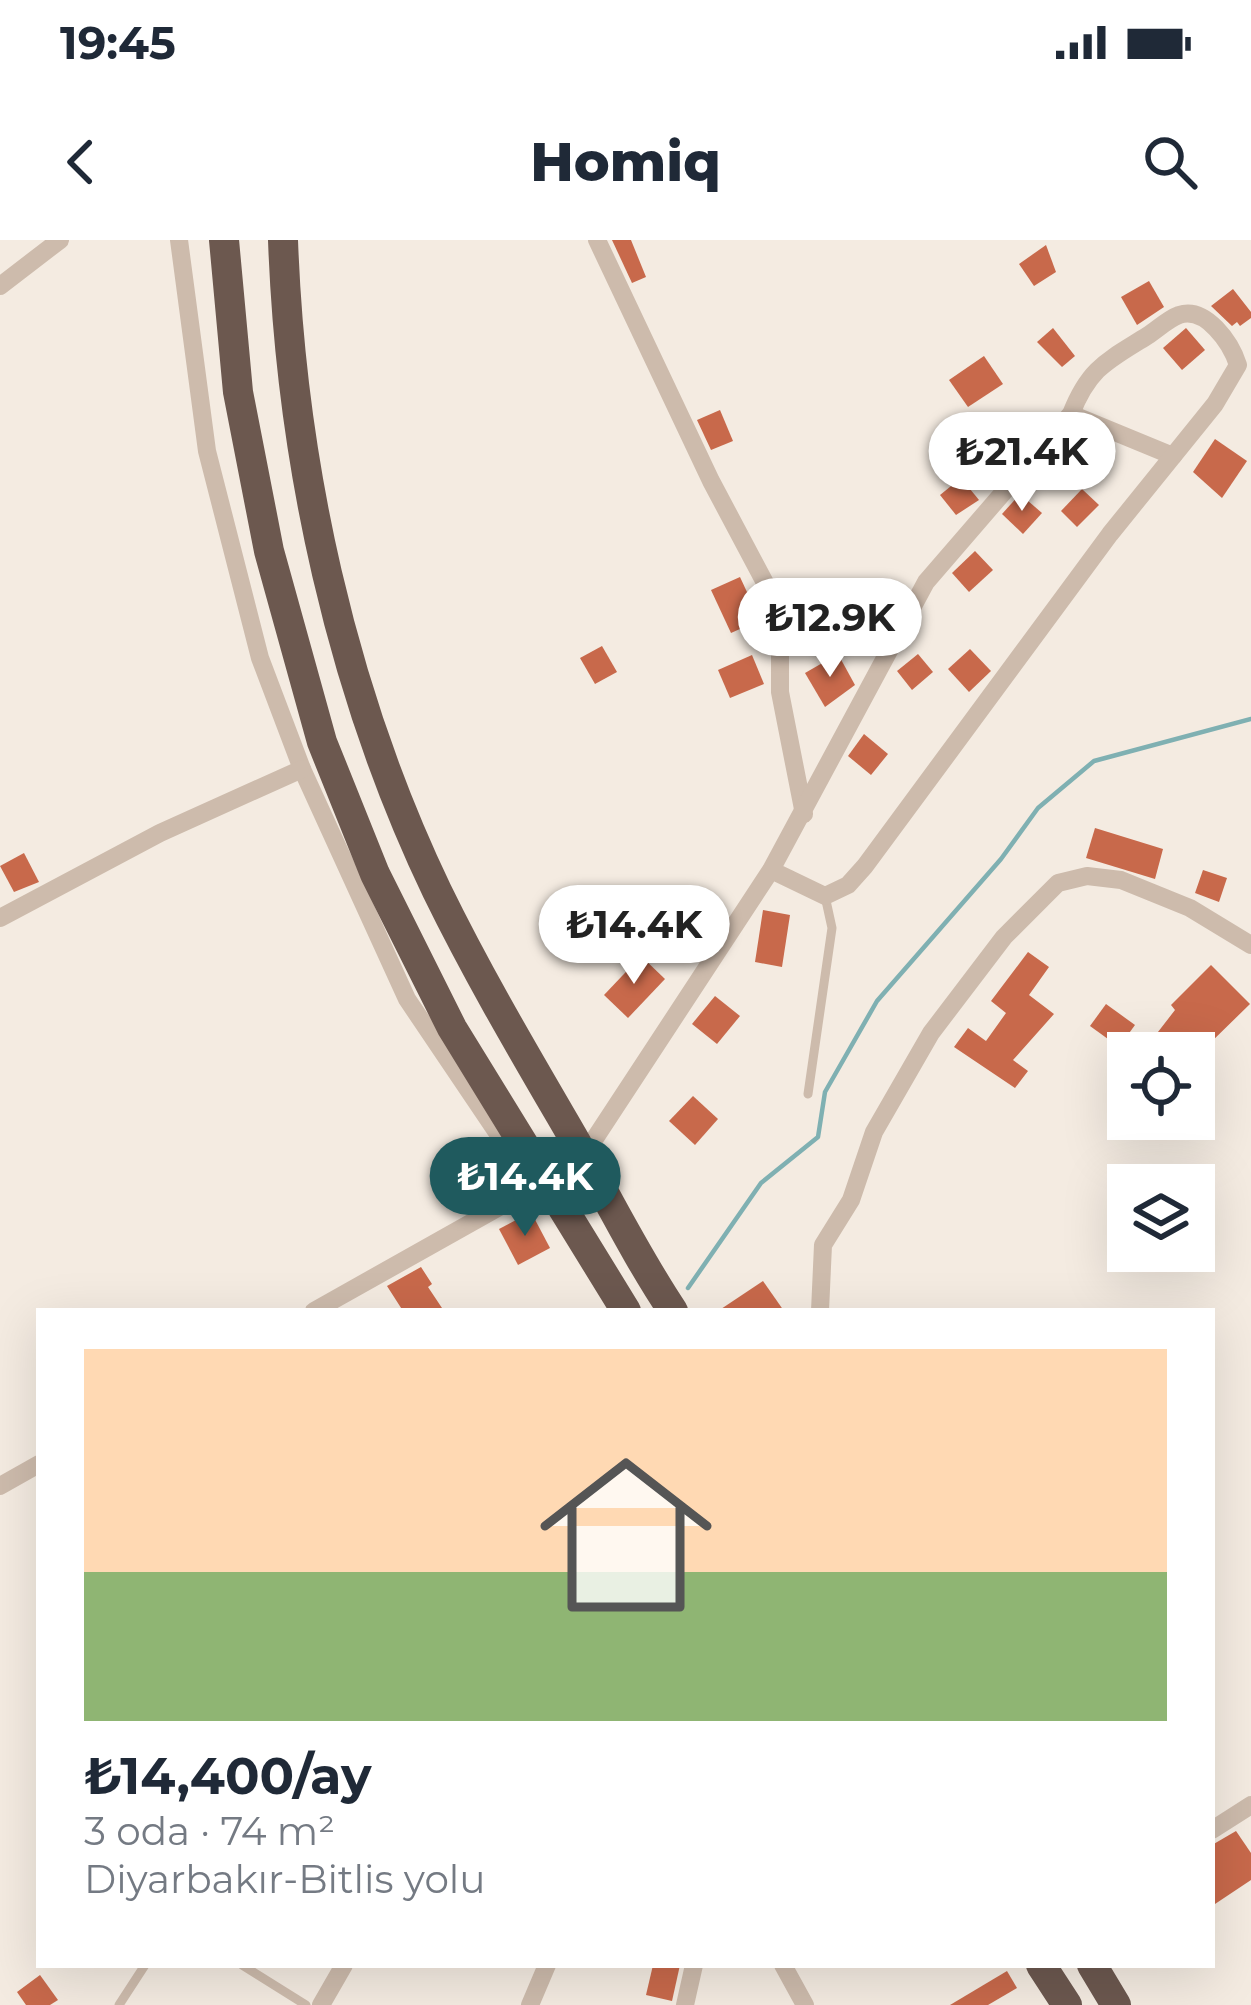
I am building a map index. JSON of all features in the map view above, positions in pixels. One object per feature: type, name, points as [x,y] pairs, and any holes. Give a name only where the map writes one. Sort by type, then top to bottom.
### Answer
[{"type":"highway","points":[[224,240],[238,392],[264,528],[289,635],[322,742],[374,874],[452,1028],[541,1184],[624,1308]]},
{"type":"highway","points":[[284,240],[286,308],[308,477],[344,643],[392,784],[436,888],[671,1308]]},
{"type":"highway","points":[[1044,1968],[1067,2005]]},
{"type":"highway","points":[[1093,1968],[1116,2005]]},
{"type":"street","points":[[0,286],[60,240]]},
{"type":"street","points":[[179,240],[207,451],[260,658],[302,769],[407,999],[541,1184],[319,1308]]},
{"type":"street","points":[[597,240],[711,481],[780,611],[780,692],[804,814]]},
{"type":"street","points":[[584,1155],[771,870],[926,582],[1071,414],[1083,382],[1110,357],[1177,315],[1193,313],[1212,324],[1238,365],[1215,404],[1110,534],[865,866],[848,885],[825,896],[771,870]]},
{"type":"street","points":[[1071,414],[1173,456]]},
{"type":"street","points":[[0,895],[6,915],[160,833],[302,769]]},
{"type":"street","points":[[820,1308],[824,1245],[851,1200],[874,1132],[931,1033],[1004,937],[1058,883],[1088,876],[1121,880],[1190,908],[1251,945]]},
{"type":"street","points":[[0,1486],[36,1466]]},
{"type":"street","points":[[1215,1828],[1250,1809]]},
{"type":"street","points":[[321,2005],[342,1968]]},
{"type":"street","points":[[530,2005],[546,1968]]},
{"type":"street","points":[[685,2005],[693,1968]]},
{"type":"street","points":[[785,1968],[805,2005]]},
{"type":"lane","points":[[808,1094],[832,928],[825,896]]},
{"type":"lane","points":[[119,2005],[143,1968]]},
{"type":"lane","points":[[247,1968],[306,2005]]},
{"type":"building","points":[[612,240],[631,240],[646,277],[632,283]]},
{"type":"building","points":[[1046,245],[1056,272],[1034,286],[1019,264]]},
{"type":"building","points":[[1149,281],[1164,307],[1137,325],[1121,297]]},
{"type":"building","points":[[1233,289],[1251,312],[1251,318],[1240,326],[1237,322],[1232,326],[1211,306]]},
{"type":"building","points":[[1053,328],[1075,356],[1062,367],[1037,342]]},
{"type":"building","points":[[1186,328],[1205,350],[1182,370],[1163,348]]},
{"type":"building","points":[[984,356],[1003,384],[968,407],[949,380]]},
{"type":"building","points":[[720,410],[733,441],[711,450],[697,420]]},
{"type":"building","points":[[1010,414],[1032,439],[1009,465],[984,437]]},
{"type":"building","points":[[1215,439],[1247,461],[1222,498],[1193,472]]},
{"type":"building","points":[[961,478],[979,500],[956,515],[940,495]]},
{"type":"building","points":[[1082,489],[1099,505],[1077,527],[1061,511]]},
{"type":"building","points":[[1020,494],[1042,513],[1023,534],[1002,514]]},
{"type":"building","points":[[975,551],[993,570],[969,592],[952,573]]},
{"type":"building","points":[[740,577],[760,620],[731,633],[711,590]]},
{"type":"building","points":[[602,646],[617,672],[595,684],[580,658]]},
{"type":"building","points":[[970,649],[991,671],[969,692],[948,669]]},
{"type":"building","points":[[838,654],[855,685],[825,707],[805,673]]},
{"type":"building","points":[[918,654],[933,672],[912,690],[897,671]]},
{"type":"building","points":[[752,655],[764,684],[730,698],[718,670]]},
{"type":"building","points":[[864,734],[888,754],[871,775],[848,756]]},
{"type":"building","points":[[1095,828],[1163,849],[1155,879],[1086,858]]},
{"type":"building","points":[[24,853],[39,882],[14,892],[0,866]]},
{"type":"building","points":[[1203,870],[1227,878],[1219,902],[1195,893]]},
{"type":"building","points":[[763,910],[790,915],[782,967],[755,962]]},
{"type":"building","points":[[1028,952],[1049,967],[1029,995],[1054,1014],[1013,1060],[1028,1071],[1015,1088],[954,1047],[968,1028],[986,1041],[1006,1013],[991,1001]]},
{"type":"building","points":[[641,956],[665,979],[628,1018],[604,995]]},
{"type":"building","points":[[1211,965],[1250,1004],[1215,1038],[1215,1032],[1158,1032],[1175,1010],[1171,1005]]},
{"type":"building","points":[[715,996],[740,1016],[717,1044],[692,1024]]},
{"type":"building","points":[[1106,1004],[1135,1025],[1130,1032],[1107,1032],[1107,1038],[1090,1026]]},
{"type":"building","points":[[693,1096],[718,1119],[695,1145],[669,1121]]},
{"type":"building","points":[[531,1212],[550,1248],[518,1265],[499,1229]]},
{"type":"building","points":[[421,1267],[442,1308],[401,1308],[387,1286]]},
{"type":"building","points":[[763,1281],[782,1308],[722,1308]]},
{"type":"building","points":[[1236,1831],[1251,1853],[1251,1880],[1215,1904],[1215,1843]]},
{"type":"building","points":[[652,1968],[679,1968],[672,2001],[646,1995]]},
{"type":"building","points":[[1007,1971],[1017,1988],[988,2005],[950,2005]]},
{"type":"building","points":[[40,1975],[58,2000],[50,2005],[26,2005],[17,1992]]},
{"type":"waterway","points":[[688,1288],[761,1183],[818,1137],[825,1092],[877,1001],[1001,859],[1038,808],[1094,761],[1251,719]]}]
